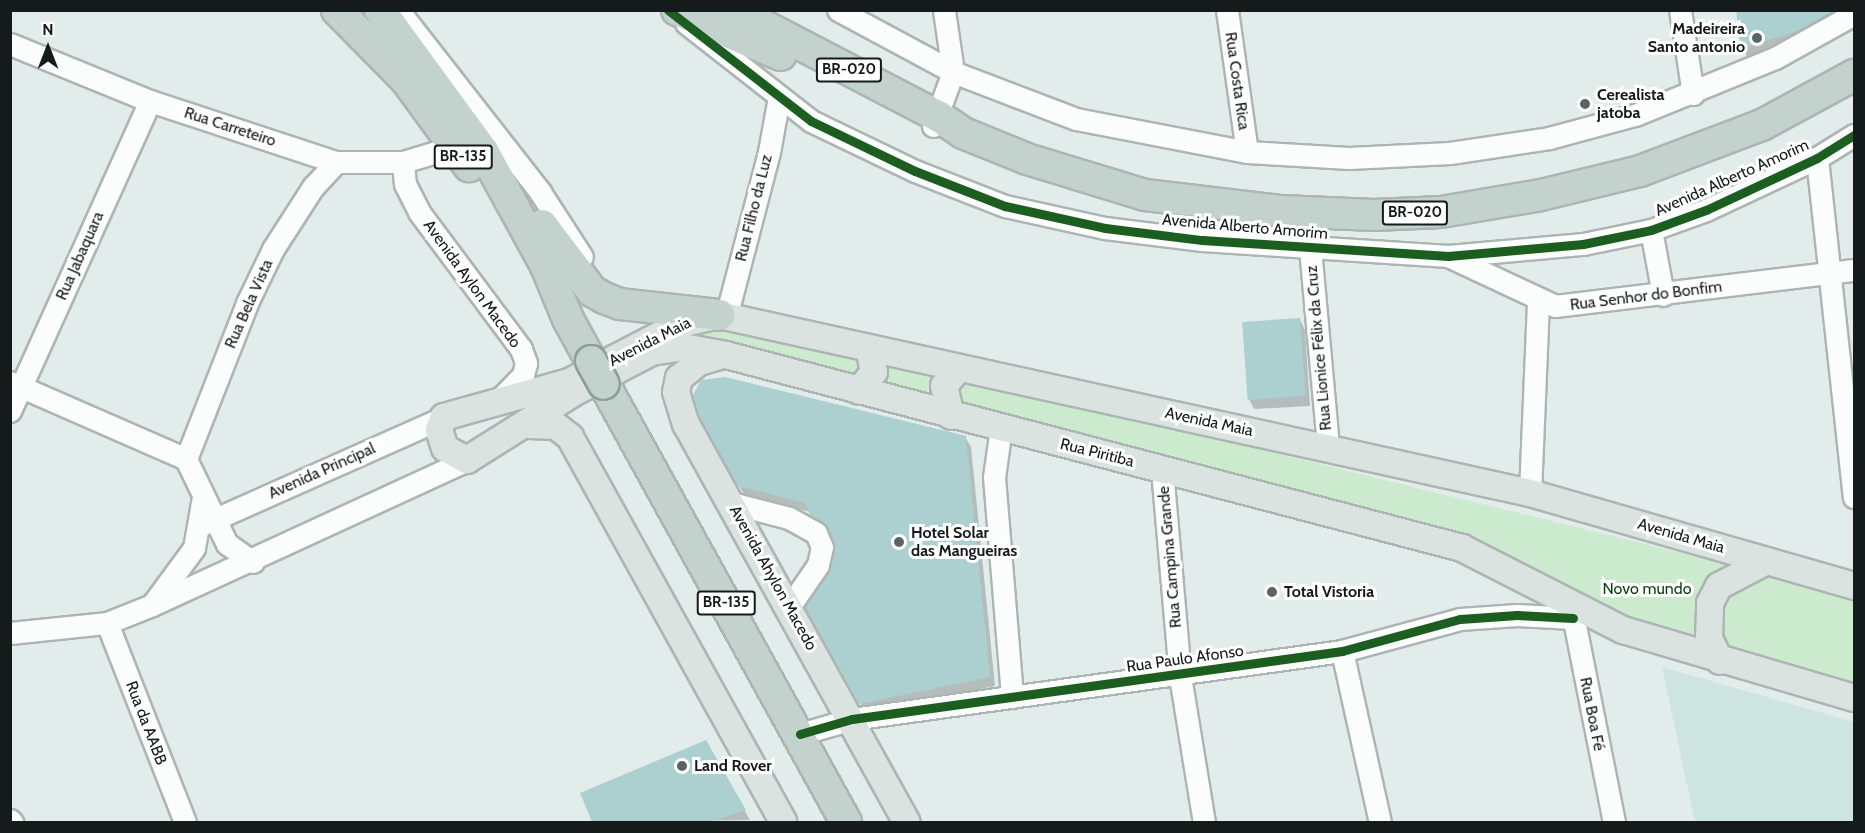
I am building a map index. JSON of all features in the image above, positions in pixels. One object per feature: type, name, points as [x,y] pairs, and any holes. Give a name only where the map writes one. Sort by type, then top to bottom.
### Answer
[{"type":"highway","name":"BR-135","points":[[337,10],[406,81],[456,146],[549,298],[603,372],[846,822]]},
{"type":"highway","name":"BR-135","points":[[380,10],[455,108],[483,151],[546,266],[567,320]]},
{"type":"highway","points":[[677,10],[935,121]]},
{"type":"highway","name":"BR-020","points":[[734,10],[935,121],[1027,159],[1145,195],[1282,211],[1374,215],[1441,212],[1541,195],[1640,171],[1762,125],[1854,75]]},
{"type":"highway","points":[[455,108],[592,291],[620,304],[722,316]]},
{"type":"highway","points":[[815,768],[822,822]]},
{"type":"main road","name":"Avenida Maia","points":[[444,417],[569,382],[681,324],[722,316],[1530,493],[1854,586]]},
{"type":"main road","name":"Rua Piritiba","points":[[466,460],[529,425],[603,372],[669,348],[726,355],[951,416],[1462,548],[1572,611],[1720,661],[1854,698]]},
{"type":"main road","points":[[859,391],[874,372],[869,349]]},
{"type":"main road","name":"Avenida Ahylon Macedo","points":[[726,355],[687,369],[679,378],[676,392],[686,424],[852,719],[907,822]]},
{"type":"main road","points":[[951,416],[944,386],[959,368]]},
{"type":"main road","points":[[444,417],[439,430],[441,442],[466,460]]},
{"type":"main road","points":[[529,425],[556,426],[570,437],[678,628],[783,822]]},
{"type":"main road","points":[[1720,661],[1709,638],[1710,603],[1719,586],[1767,561]]},
{"type":"street","points":[[398,10],[540,192],[591,270],[602,282],[660,310]]},
{"type":"street","name":"Avenida Alberto Amorim","points":[[669,10],[811,121],[874,152],[1005,206],[1105,228],[1310,248],[1448,256],[1583,244],[1651,230],[1706,210],[1817,158],[1854,135]]},
{"type":"street","points":[[838,10],[953,72],[1076,119],[1247,152],[1349,158],[1450,153],[1549,138],[1693,94],[1775,58],[1854,14]]},
{"type":"street","points":[[935,121],[953,72],[944,10]]},
{"type":"street","name":"Rua Costa Rica","points":[[1227,10],[1247,152]]},
{"type":"street","points":[[1680,10],[1693,94]]},
{"type":"street","name":"Rua Carreteiro","points":[[11,44],[150,101],[336,162],[403,162],[456,146]]},
{"type":"street","name":"Rua Filho da Luz","points":[[722,316],[769,152],[779,97]]},
{"type":"street","name":"Rua Jabaquara","points":[[10,411],[16,384],[150,101]]},
{"type":"street","points":[[1817,158],[1854,498]]},
{"type":"street","name":"Rua Bela Vista","points":[[186,459],[247,303],[273,249],[313,187],[336,162]]},
{"type":"street","name":"Avenida Aylon Macedo","points":[[403,162],[405,184],[418,212],[521,349],[526,363],[523,375],[499,400]]},
{"type":"street","points":[[1651,230],[1663,295]]},
{"type":"street","name":"Rua Lionice Félix da Cruz","points":[[1310,248],[1328,447]]},
{"type":"street","name":"Rua Senhor do Bonfim","points":[[1448,256],[1538,301],[1573,306],[1854,270]]},
{"type":"street","points":[[1530,493],[1538,301]]},
{"type":"street","points":[[16,384],[186,459],[204,490],[208,522],[227,544],[253,562]]},
{"type":"street","name":"Avenida Principal","points":[[208,522],[444,417]]},
{"type":"street","points":[[1001,428],[994,477],[1012,696]]},
{"type":"street","points":[[10,633],[107,623],[253,562],[466,460]]},
{"type":"street","name":"Rua Campina Grande","points":[[1162,470],[1180,676],[1204,822]]},
{"type":"street","points":[[731,503],[789,518],[816,533],[822,547],[819,565],[789,608]]},
{"type":"street","points":[[152,605],[194,548],[208,522]]},
{"type":"street","name":"Rua Paulo Afonso","points":[[800,734],[852,719],[1012,696],[1180,676],[1342,651],[1460,619],[1572,611]]},
{"type":"street","name":"Rua Boa Fé","points":[[1572,611],[1614,822]]},
{"type":"street","name":"Rua da AABB","points":[[107,623],[184,822]]},
{"type":"street","points":[[1342,651],[1380,822]]},
{"type":"shaded area","points":[[1662,667],[1854,722],[1854,822],[1695,822]]},
{"type":"green space","points":[[693,322],[864,356],[864,379],[662,336]]},
{"type":"green space","points":[[878,357],[946,372],[931,382],[928,393],[932,405],[875,383]]},
{"type":"green space","name":"Novo mundo","points":[[956,377],[1000,385],[1725,564],[1704,587],[1696,607],[1694,647],[1518,575],[947,411]]},
{"type":"green space","name":"Novo mundo","points":[[1753,573],[1854,601],[1854,688],[1713,650],[1721,588]]},
{"type":"building","name":"Madeireira Santo antonio","points":[[1736,10],[1834,10],[1798,31],[1741,49]]},
{"type":"building","points":[[1300,318],[1305,396],[1248,400],[1242,322]]},
{"type":"building","name":"Hotel Solar das Mangueiras","points":[[725,377],[966,436],[990,677],[859,704],[805,607],[830,568],[834,549],[828,528],[810,515],[805,503],[738,486],[700,418],[693,395],[701,380]]},
{"type":"building","name":"Land Rover","points":[[706,740],[746,810],[710,822],[592,822],[580,793]]},
{"type":"cycle path","points":[[668,10],[811,121],[915,171],[1005,206],[1105,228],[1202,240],[1448,256],[1583,244],[1651,230],[1706,210],[1817,158],[1854,135]]},
{"type":"cycle path","points":[[800,734],[852,719],[1342,651],[1460,619],[1517,615],[1573,618]]},
{"type":"place","name":"Madeireira Santo antonio","points":[[1757,38]]},
{"type":"place","name":"Cerealista jatoba","points":[[1585,104]]},
{"type":"place","name":"Hotel Solar das Mangueiras","points":[[899,542]]},
{"type":"place","name":"Total Vistoria","points":[[1272,592]]},
{"type":"place","name":"Land Rover","points":[[682,766]]}]
